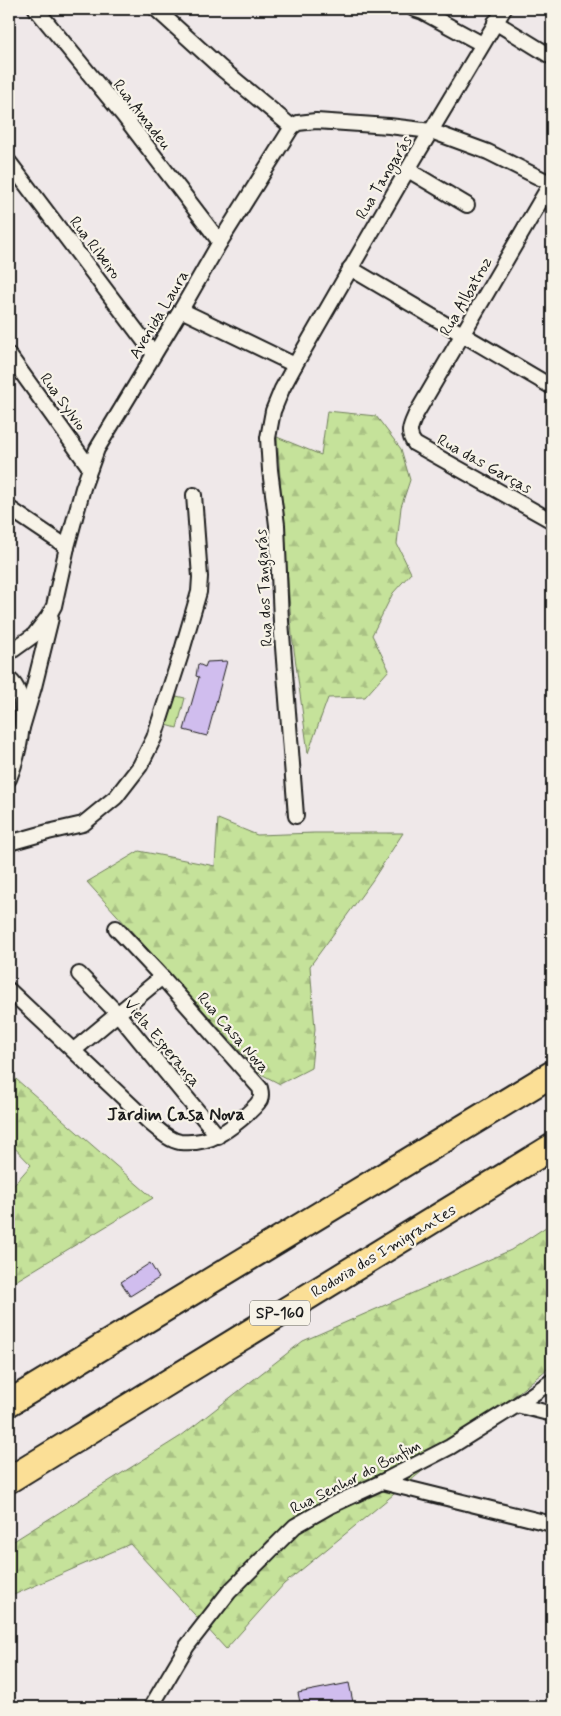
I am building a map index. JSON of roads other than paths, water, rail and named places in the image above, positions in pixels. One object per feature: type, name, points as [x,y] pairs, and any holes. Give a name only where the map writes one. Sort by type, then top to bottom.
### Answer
[{"type":"highway","points":[[9,1403],[552,1074]]},
{"type":"highway","name":"Rodovia dos Imigrantes","points":[[9,1480],[552,1147]]},
{"type":"street","name":"Rua Amadeu","points":[[36,9],[123,115],[220,242]]},
{"type":"street","points":[[156,9],[221,68],[292,127],[304,121],[316,121],[431,131],[488,152],[552,183]]},
{"type":"street","points":[[414,9],[482,44]]},
{"type":"street","name":"Rua Tangarás","points":[[294,365],[504,9]]},
{"type":"street","points":[[495,22],[552,57]]},
{"type":"street","name":"Avenida Laura","points":[[10,649],[26,641],[42,626],[54,606],[83,488],[97,449],[220,242],[292,127]]},
{"type":"street","name":"Rua Ribeiro","points":[[9,162],[154,354]]},
{"type":"street","points":[[408,170],[468,205]]},
{"type":"street","name":"Rua Albatroz","points":[[409,428],[552,183]]},
{"type":"street","points":[[350,268],[552,387]]},
{"type":"street","points":[[181,310],[294,365]]},
{"type":"street","name":"Rua Sylvio","points":[[9,355],[90,468]]},
{"type":"street","name":"Rua dos Tangarás","points":[[294,365],[273,411],[268,438],[277,525],[281,621],[296,816]]},
{"type":"street","name":"Rua das Garças","points":[[409,428],[409,434],[415,444],[552,521]]},
{"type":"street","points":[[9,843],[84,824],[116,797],[140,766],[154,738],[199,592],[200,577],[194,495]]},
{"type":"street","points":[[9,508],[67,548]]},
{"type":"street","points":[[9,779],[54,606]]},
{"type":"street","points":[[9,679],[18,689],[21,697],[21,731]]},
{"type":"street","name":"Rua Casa Nova","points":[[9,990],[150,1123],[169,1138],[178,1142],[188,1142],[218,1136],[230,1129],[259,1102],[260,1088],[116,928]]},
{"type":"street","name":"Viela Esperança","points":[[79,974],[118,1014],[218,1136]]},
{"type":"street","points":[[74,1050],[162,977]]},
{"type":"street","name":"Rua Senhor do Bonfim","points":[[151,1707],[187,1646],[229,1592],[294,1526],[330,1506],[450,1447],[552,1381]]},
{"type":"street","points":[[517,1405],[552,1414]]},
{"type":"street","points":[[382,1482],[552,1524]]},
{"type":"district","name":"Jardim Casa Nova","points":[[176,1114]]}]
